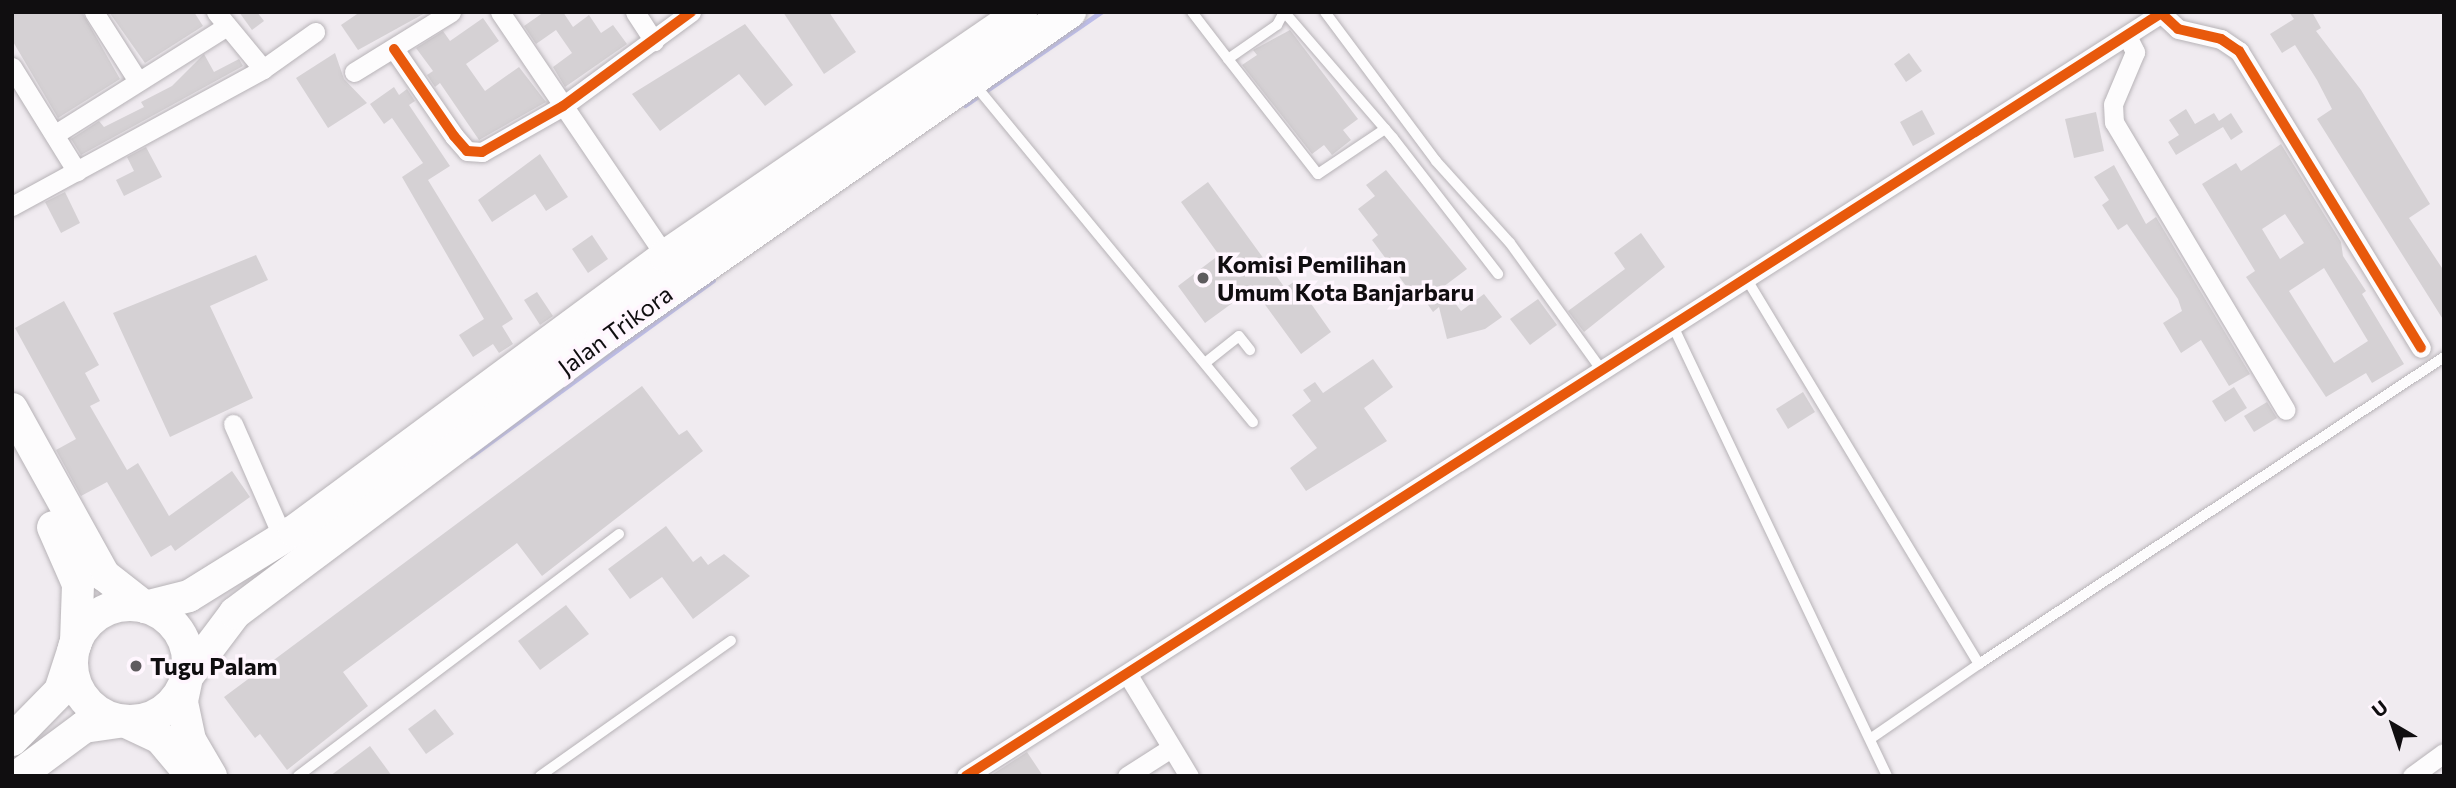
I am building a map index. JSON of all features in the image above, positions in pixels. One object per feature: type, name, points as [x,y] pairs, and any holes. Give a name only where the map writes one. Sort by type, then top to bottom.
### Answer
[{"type":"main road","name":"Jalan Trikora","points":[[145,607],[216,584],[283,538],[664,256],[1021,12]]},
{"type":"main road","name":"Jalan Trikora","points":[[187,677],[218,630],[263,590],[601,339],[976,86],[1070,12]]},
{"type":"main road","points":[[12,409],[104,575],[145,607],[162,614],[184,641],[187,677],[183,718],[211,776]]},
{"type":"main road","points":[[12,452],[74,570],[81,603],[74,677],[81,693],[99,712],[160,738],[192,776]]},
{"type":"main road","points":[[12,740],[60,691],[76,642],[97,616],[128,605],[145,607]]},
{"type":"main road","points":[[18,776],[84,727],[124,721],[170,705],[187,677]]},
{"type":"street","points":[[94,12],[138,81]]},
{"type":"street","points":[[354,72],[451,12]]},
{"type":"street","points":[[500,12],[664,256]]},
{"type":"street","points":[[635,12],[654,41]]},
{"type":"street","points":[[394,49],[454,136],[473,153],[563,106],[691,12]]},
{"type":"street","points":[[966,776],[1128,675],[1600,368],[2162,13],[2178,29],[2221,39],[2239,51],[2421,348]]},
{"type":"street","points":[[57,132],[138,81],[220,20],[263,69]]},
{"type":"street","points":[[12,206],[263,69],[315,32]]},
{"type":"street","points":[[2127,36],[2135,52],[2113,104],[2114,122],[2286,410]]},
{"type":"street","points":[[12,67],[57,132],[77,172]]},
{"type":"street","points":[[233,424],[283,538]]},
{"type":"street","points":[[1128,675],[1189,776]]},
{"type":"street","points":[[1127,776],[1171,748]]},
{"type":"street","points":[[2412,776],[2444,753]]},
{"type":"lane","points":[[1192,12],[1318,174],[1385,129]]},
{"type":"lane","points":[[1325,12],[1436,161],[1510,243],[1600,368]]},
{"type":"lane","points":[[1228,59],[1285,13],[1385,129],[1498,274]]},
{"type":"lane","points":[[976,86],[1253,422]]},
{"type":"lane","points":[[1746,278],[1979,664]]},
{"type":"lane","points":[[1671,324],[1887,776]]},
{"type":"lane","points":[[1205,363],[1239,336],[1250,350]]},
{"type":"lane","points":[[1870,739],[1979,664],[2444,358]]},
{"type":"lane","points":[[298,776],[619,534]]},
{"type":"lane","points":[[540,776],[731,641]]},
{"type":"building","points":[[12,12],[82,12],[120,79],[58,118],[12,40]]},
{"type":"building","points":[[109,12],[194,12],[203,26],[145,63]]},
{"type":"building","points":[[239,12],[257,12],[264,21],[252,30]]},
{"type":"building","points":[[360,12],[427,12],[358,50],[341,25]]},
{"type":"building","points":[[544,12],[563,12],[573,27],[589,15],[601,33],[613,25],[627,44],[565,87],[553,67],[572,53],[556,30],[536,44],[524,26]]},
{"type":"building","points":[[783,12],[829,12],[856,52],[824,74]]},
{"type":"building","points":[[2289,12],[2312,12],[2321,28],[2316,31],[2361,90],[2430,204],[2409,218],[2444,271],[2444,321],[2317,119],[2332,109],[2317,80],[2295,45],[2282,53],[2270,34],[2294,19]]},
{"type":"building","points":[[483,18],[499,41],[466,64],[485,91],[519,67],[546,102],[479,140],[440,83],[435,87],[427,75],[433,71],[416,48],[443,31],[450,41]]},
{"type":"building","points":[[745,24],[793,85],[765,106],[739,74],[660,131],[632,94]]},
{"type":"building","points":[[1290,30],[1358,119],[1343,130],[1351,140],[1332,155],[1324,145],[1312,154],[1242,65],[1257,55],[1253,50]]},
{"type":"building","points":[[335,53],[344,79],[367,103],[328,128],[296,78]]},
{"type":"building","points":[[1909,53],[1922,71],[1906,82],[1894,64]]},
{"type":"building","points":[[204,54],[214,72],[239,59],[243,66],[81,155],[71,139],[99,121],[104,127],[144,107],[141,102],[172,86]]},
{"type":"building","points":[[394,87],[399,95],[407,89],[415,101],[409,105],[450,166],[428,180],[513,319],[502,326],[513,344],[499,353],[493,344],[473,357],[459,335],[484,319],[402,177],[423,163],[392,118],[384,124],[370,104]]},
{"type":"building","points":[[2186,109],[2195,124],[2214,113],[2219,121],[2231,113],[2243,132],[2231,140],[2223,127],[2176,155],[2168,142],[2179,135],[2169,120]]},
{"type":"building","points":[[1922,110],[1935,134],[1913,146],[1900,122]]},
{"type":"building","points":[[2096,112],[2104,151],[2074,158],[2065,119]]},
{"type":"building","points":[[2281,144],[2341,242],[2343,256],[2366,291],[2362,294],[2404,364],[2372,383],[2366,373],[2326,397],[2246,277],[2255,271],[2202,184],[2236,163],[2241,171]],"holes":[[[2285,214],[2304,243],[2280,259],[2262,229]],[[2324,268],[2368,341],[2334,363],[2289,291]]]},
{"type":"building","points":[[146,147],[162,177],[124,196],[116,180],[134,171],[127,157]]},
{"type":"building","points":[[540,154],[568,197],[546,211],[535,194],[492,222],[478,200]]},
{"type":"building","points":[[2114,165],[2146,224],[2156,217],[2250,374],[2229,386],[2201,340],[2181,353],[2163,323],[2182,311],[2178,299],[2127,224],[2118,230],[2102,205],[2109,200],[2094,177]]},
{"type":"building","points":[[1386,170],[1467,269],[1443,287],[1461,311],[1484,294],[1502,317],[1485,329],[1447,339],[1439,307],[1433,312],[1415,286],[1409,290],[1372,240],[1378,235],[1358,209],[1375,196],[1366,185]]},
{"type":"building","points":[[1208,182],[1285,288],[1295,281],[1331,332],[1301,354],[1253,288],[1205,323],[1178,286],[1219,255],[1181,202]]},
{"type":"building","points":[[65,192],[80,223],[61,233],[45,202]]},
{"type":"building","points":[[1641,233],[1665,267],[1584,332],[1568,311],[1625,269],[1614,253]]},
{"type":"building","points":[[592,235],[608,259],[588,273],[572,249]]},
{"type":"building","points":[[256,255],[268,280],[210,306],[253,398],[170,437],[113,313]]},
{"type":"building","points":[[537,292],[553,316],[540,325],[524,300]]},
{"type":"building","points":[[1538,299],[1557,325],[1530,345],[1510,319]]},
{"type":"building","points":[[64,301],[99,365],[85,373],[100,401],[90,406],[127,470],[138,463],[169,516],[232,471],[250,497],[175,551],[171,545],[151,557],[107,482],[81,496],[56,450],[76,439],[15,328]]},
{"type":"building","points":[[1373,359],[1393,387],[1364,408],[1387,441],[1306,491],[1290,468],[1317,448],[1292,415],[1311,401],[1303,390],[1315,382],[1323,393]]},
{"type":"building","points":[[642,386],[679,435],[687,430],[703,451],[542,576],[517,543],[343,672],[368,706],[287,770],[260,734],[255,738],[224,697]]},
{"type":"building","points":[[2234,387],[2247,408],[2225,422],[2212,401]]},
{"type":"building","points":[[1803,392],[1815,412],[1788,429],[1776,409]]},
{"type":"building","points":[[2267,402],[2277,418],[2254,432],[2244,416]]},
{"type":"building","points":[[666,526],[693,562],[701,556],[708,565],[724,554],[750,576],[693,619],[662,577],[630,599],[608,569]]},
{"type":"building","points":[[566,605],[589,634],[540,670],[518,641]]},
{"type":"building","points":[[435,709],[454,734],[426,754],[408,729]]},
{"type":"building","points":[[370,746],[392,776],[330,776]]},
{"type":"building","points":[[1027,752],[1043,776],[990,776]]},
{"type":"waterway","points":[[965,105],[1101,12]]},
{"type":"waterway","points":[[471,456],[713,280]]},
{"type":"cycle path","points":[[394,49],[454,136],[467,151],[482,152],[563,106],[691,12]]},
{"type":"cycle path","points":[[966,776],[2163,12]]},
{"type":"cycle path","points":[[2161,13],[2178,29],[2221,39],[2239,51],[2421,348]]},
{"type":"place","name":"Komisi Pemilihan Umum Kota Banjarbaru","points":[[1203,278]]},
{"type":"place","name":"Tugu Palam","points":[[136,666]]}]
